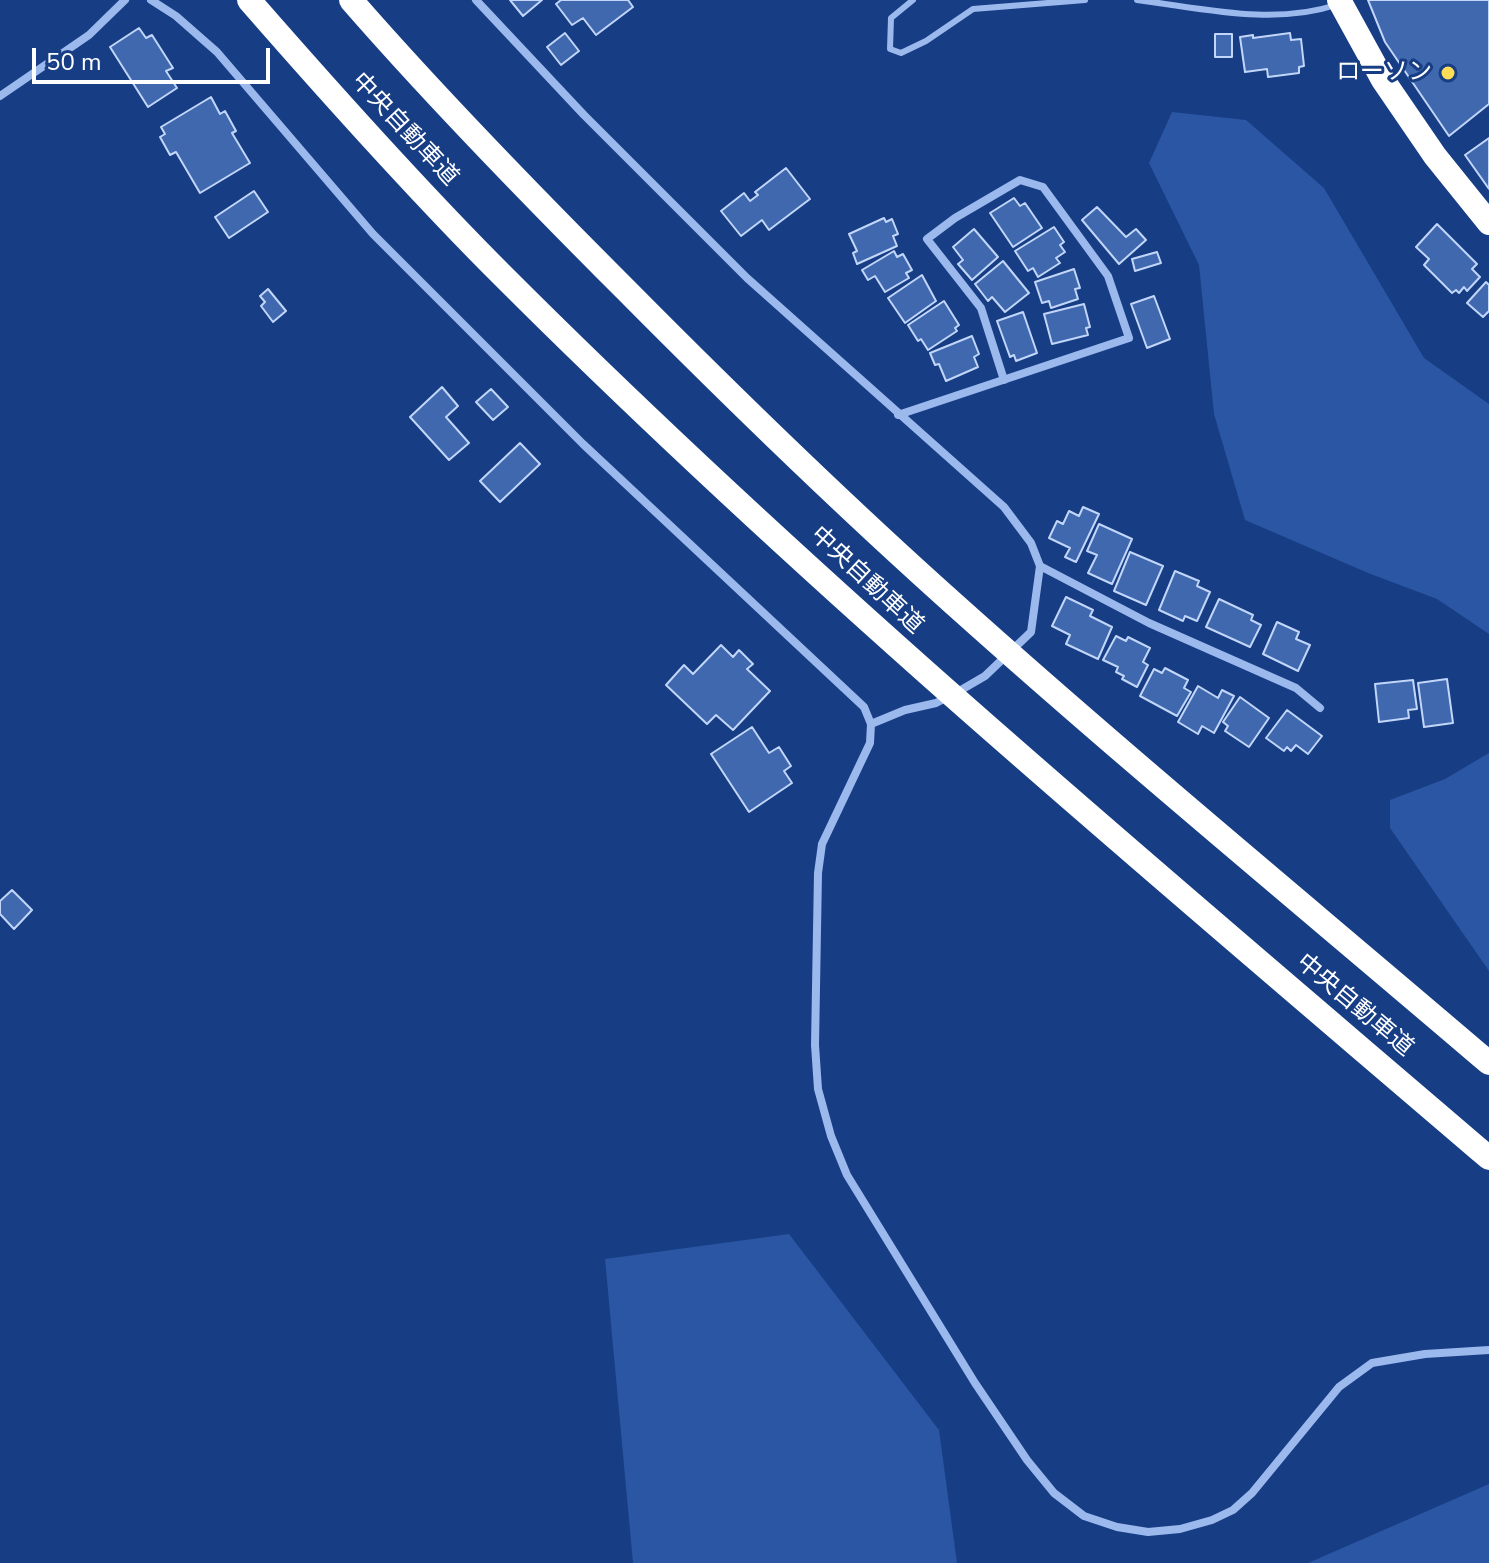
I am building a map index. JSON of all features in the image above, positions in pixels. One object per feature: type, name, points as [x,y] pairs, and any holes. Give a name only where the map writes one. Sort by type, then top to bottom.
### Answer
[{"type":"highway","name":"中央自動車道","points":[[249,0],[337,101],[501,274],[665,434],[902,652],[1128,850],[1489,1158]]},
{"type":"highway","name":"中央自動車道","points":[[351,0],[393,49],[556,220],[683,348],[952,603],[1167,791],[1489,1063]]},
{"type":"highway","points":[[1339,2],[1383,80],[1435,156],[1489,223]]},
{"type":"street","points":[[0,96],[89,35],[125,0]]},
{"type":"street","points":[[151,0],[176,16],[217,52],[373,234],[583,444],[864,707],[871,724],[870,743],[822,844],[818,873],[815,1045],[818,1089],[831,1136],[847,1175],[975,1383],[1027,1460],[1054,1493],[1084,1516],[1148,1532],[1180,1529],[1212,1520],[1233,1510],[1252,1493],[1339,1387],[1372,1363],[1425,1354],[1489,1350]]},
{"type":"street","points":[[476,0],[707,239],[898,415],[1004,507],[1031,543],[1040,566],[1031,632],[985,676],[936,703],[905,710],[871,724]]},
{"type":"street","points":[[898,415],[1004,380],[1129,338],[1108,276],[1043,187],[1020,180],[955,218],[927,239],[981,308],[1004,380]]},
{"type":"street","points":[[1040,566],[1149,623],[1296,688],[1320,708]]},
{"type":"lane","points":[[913,0],[891,18],[890,49],[901,53],[939,34],[973,9],[1085,0]]},
{"type":"lane","points":[[1137,0],[1267,16],[1321,10],[1339,2]]},
{"type":"shaded area","points":[[1172,112],[1246,120],[1324,188],[1424,358],[1489,404],[1489,634],[1437,599],[1245,520],[1214,414],[1199,265],[1149,163]]},
{"type":"shaded area","points":[[1489,753],[1489,971],[1390,828],[1390,800],[1445,779]]},
{"type":"shaded area","points":[[789,1234],[939,1430],[957,1563],[633,1563],[605,1259]]},
{"type":"shaded area","points":[[1489,1484],[1489,1563],[1308,1563]]},
{"type":"building","points":[[510,0],[542,0],[523,16]]},
{"type":"building","points":[[561,0],[628,0],[633,7],[596,35],[583,18],[572,25],[556,4]]},
{"type":"building","name":"ローソン","points":[[1368,0],[1489,0],[1489,104],[1449,136],[1385,42]]},
{"type":"building","points":[[139,28],[146,38],[152,35],[173,68],[166,71],[177,88],[148,107],[110,47]]},
{"type":"building","points":[[565,33],[579,51],[561,65],[547,47]]},
{"type":"building","points":[[1290,33],[1291,40],[1301,39],[1304,66],[1299,67],[1299,73],[1268,77],[1267,69],[1245,72],[1240,37]]},
{"type":"building","points":[[1215,34],[1232,34],[1232,57],[1215,57]]},
{"type":"building","points":[[211,97],[220,114],[225,111],[236,131],[232,133],[250,163],[200,193],[176,152],[170,155],[160,137],[165,134],[161,127]]},
{"type":"building","points":[[1489,138],[1489,189],[1465,155]]},
{"type":"building","points":[[786,168],[810,199],[769,230],[762,220],[741,236],[721,211],[744,193],[750,201],[758,195],[755,192]]},
{"type":"building","points":[[254,191],[268,212],[229,238],[215,217]]},
{"type":"building","points":[[1014,198],[1020,206],[1025,203],[1042,228],[1013,247],[990,213]]},
{"type":"building","points":[[1097,207],[1126,237],[1136,229],[1146,240],[1119,264],[1082,220]]},
{"type":"building","points":[[884,218],[886,222],[892,219],[898,234],[893,236],[897,246],[857,264],[853,253],[857,251],[849,234]]},
{"type":"building","points":[[1437,224],[1477,264],[1472,269],[1480,277],[1467,291],[1464,287],[1459,293],[1456,290],[1452,293],[1424,265],[1429,259],[1416,247]]},
{"type":"building","points":[[1054,227],[1064,242],[1060,245],[1065,252],[1056,258],[1060,263],[1038,277],[1033,268],[1028,271],[1015,251]]},
{"type":"building","points":[[974,229],[998,257],[972,280],[958,264],[963,260],[953,247]]},
{"type":"building","points":[[894,251],[897,257],[903,254],[912,270],[906,273],[909,278],[885,292],[875,276],[868,280],[862,270]]},
{"type":"building","points":[[1157,252],[1161,263],[1135,271],[1132,259]]},
{"type":"building","points":[[1003,261],[1029,293],[1005,312],[992,297],[988,301],[975,284]]},
{"type":"building","points":[[1074,269],[1080,288],[1075,289],[1078,299],[1051,308],[1049,301],[1042,303],[1035,282]]},
{"type":"building","points":[[922,275],[936,301],[905,323],[888,298]]},
{"type":"building","points":[[1486,282],[1489,285],[1489,311],[1483,317],[1467,303]]},
{"type":"building","points":[[268,289],[286,311],[273,322],[261,306],[265,302],[260,296]]},
{"type":"building","points":[[1154,296],[1170,339],[1147,348],[1131,304]]},
{"type":"building","points":[[944,301],[959,325],[955,328],[957,331],[928,350],[908,325]]},
{"type":"building","points":[[1084,304],[1090,327],[1086,328],[1088,335],[1052,344],[1044,314]]},
{"type":"building","points":[[1023,312],[1037,353],[1016,361],[1014,355],[1010,357],[997,321]]},
{"type":"building","points":[[972,336],[979,354],[974,357],[978,367],[946,381],[930,353]]},
{"type":"building","points":[[442,387],[458,406],[446,417],[469,443],[449,460],[410,417]]},
{"type":"building","points":[[491,389],[508,407],[493,420],[476,402]]},
{"type":"building","points":[[520,443],[540,464],[500,502],[480,481]]},
{"type":"building","points":[[1083,507],[1099,514],[1076,562],[1065,557],[1070,548],[1049,538],[1057,521],[1063,524],[1069,511],[1079,516]]},
{"type":"building","points":[[1099,524],[1132,539],[1112,584],[1088,573],[1097,555],[1087,551]]},
{"type":"building","points":[[1130,552],[1163,566],[1146,605],[1114,591]]},
{"type":"building","points":[[1175,571],[1199,581],[1197,586],[1210,592],[1197,621],[1185,616],[1183,621],[1159,610]]},
{"type":"building","points":[[1066,597],[1093,610],[1090,616],[1112,627],[1098,659],[1066,644],[1070,635],[1052,626]]},
{"type":"building","points":[[1219,599],[1253,615],[1251,620],[1261,625],[1250,647],[1206,627]]},
{"type":"building","points":[[1277,622],[1299,632],[1296,639],[1310,645],[1298,671],[1263,654]]},
{"type":"building","points":[[1116,636],[1126,641],[1128,637],[1150,648],[1143,662],[1148,665],[1137,687],[1122,679],[1124,676],[1116,672],[1118,667],[1103,660]]},
{"type":"building","points":[[721,645],[733,657],[739,650],[753,664],[747,669],[770,691],[733,730],[716,715],[707,724],[666,685],[684,665],[693,674]]},
{"type":"building","points":[[1165,668],[1188,680],[1184,688],[1191,692],[1177,716],[1140,696],[1154,669],[1162,673]]},
{"type":"building","points":[[1447,679],[1453,723],[1424,727],[1418,683]]},
{"type":"building","points":[[1413,680],[1417,709],[1408,710],[1409,718],[1379,722],[1375,684]]},
{"type":"building","points":[[1198,686],[1218,698],[1222,690],[1234,696],[1214,733],[1202,726],[1198,734],[1178,722]]},
{"type":"building","points":[[1240,697],[1269,718],[1249,747],[1225,731],[1228,726],[1223,722]]},
{"type":"building","points":[[1287,710],[1322,736],[1308,754],[1296,745],[1291,751],[1287,747],[1284,751],[1266,738]]},
{"type":"building","points":[[752,727],[769,753],[779,747],[791,766],[784,771],[792,783],[749,812],[711,754]]},
{"type":"building","points":[[12,890],[32,910],[14,929],[0,914],[0,901]]},
{"type":"place","name":"ローソン","points":[[1448,73]]}]
